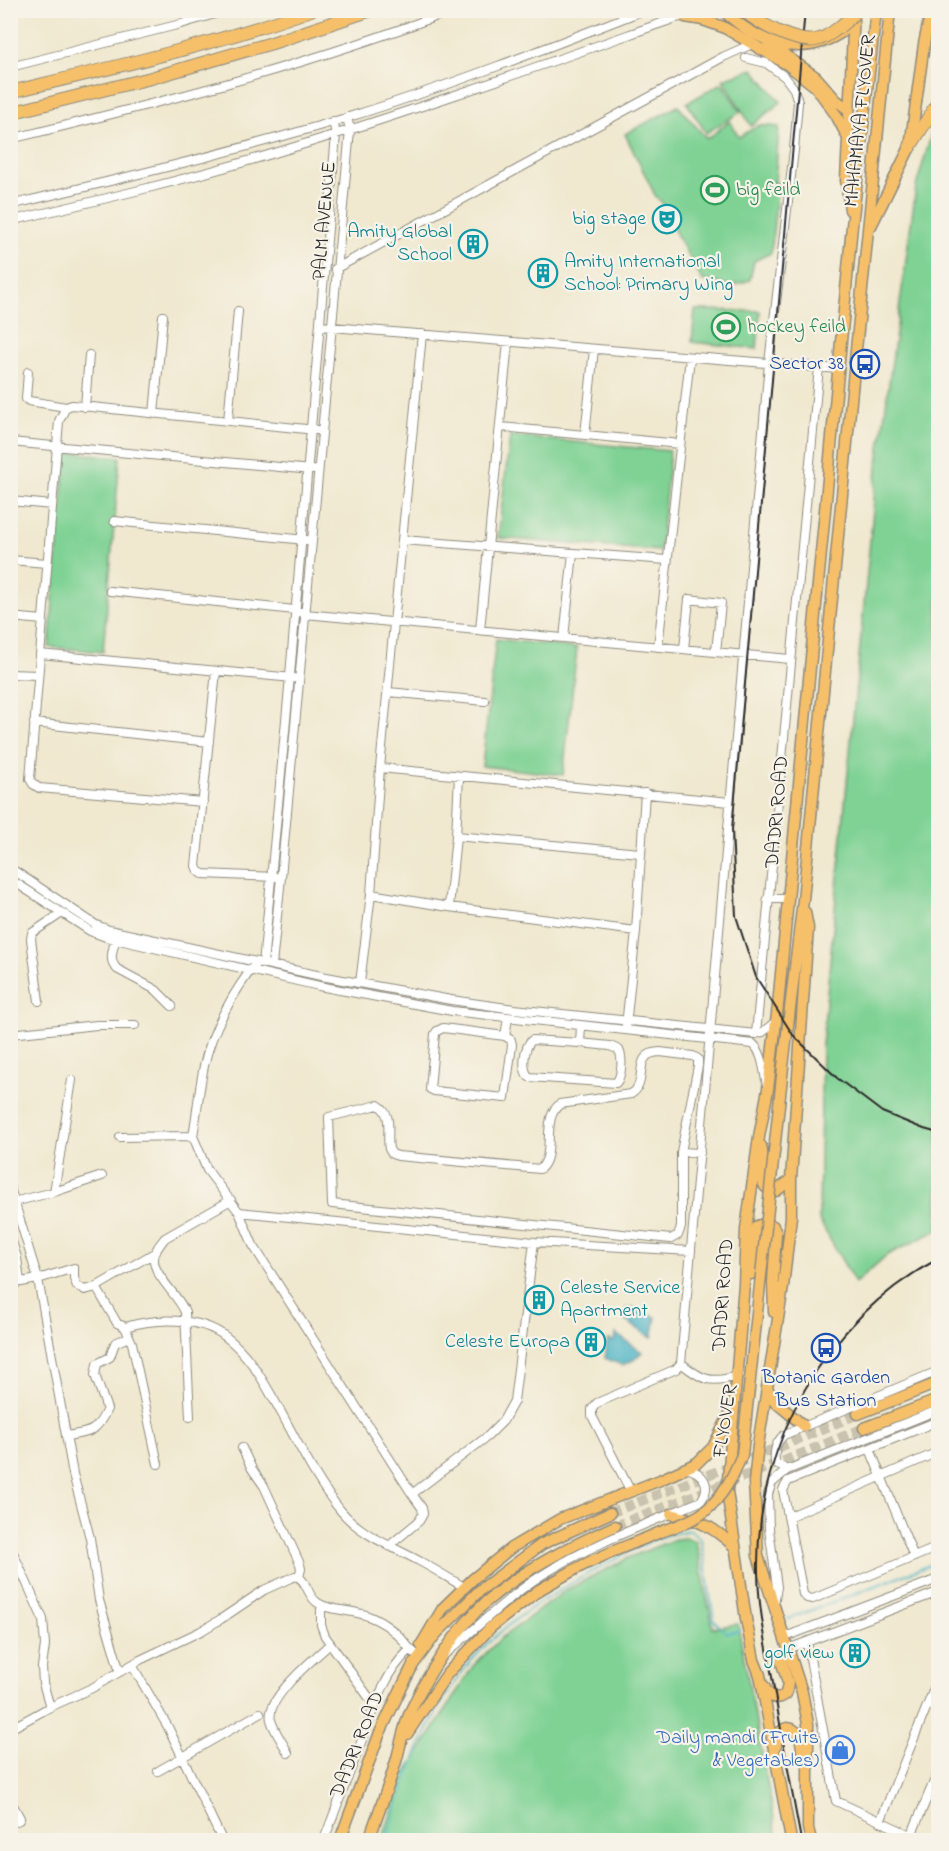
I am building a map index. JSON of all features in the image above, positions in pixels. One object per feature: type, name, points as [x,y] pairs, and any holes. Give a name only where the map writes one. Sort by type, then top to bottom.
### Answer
[{"type":"highway","points":[[10,92],[149,58],[269,25],[311,10]]},
{"type":"highway","points":[[10,113],[151,78],[261,46],[371,10]]},
{"type":"highway","points":[[744,10],[754,19],[775,31],[807,40],[816,40],[848,21],[856,10]]},
{"type":"highway","points":[[910,147],[939,102]]},
{"type":"main road","points":[[723,10],[730,18],[816,77],[830,94],[849,110]]},
{"type":"main road","points":[[852,226],[846,180],[853,24],[856,10]]},
{"type":"main road","name":"MAHAMAYA FLYOVER","points":[[852,226],[876,10]]},
{"type":"main road","name":"MAHAMAYA FLYOVER","points":[[867,234],[890,10]]},
{"type":"main road","points":[[867,234],[910,147],[924,44],[932,10]]},
{"type":"main road","points":[[688,14],[723,27],[788,65],[816,87],[848,136]]},
{"type":"main road","points":[[763,39],[795,47],[813,45],[841,34],[853,24]]},
{"type":"main road","name":"DADRI ROAD","points":[[734,1401],[744,1284],[746,1229],[768,1089],[852,226]]},
{"type":"main road","name":"DADRI ROAD","points":[[803,900],[867,234]]},
{"type":"main road","points":[[803,900],[808,928],[791,1180],[791,1217],[754,1482],[758,1556],[802,1692],[808,1724],[808,1828]]},
{"type":"main road","name":"FLYOVER","points":[[400,1744],[447,1674],[491,1627],[540,1590],[591,1560],[687,1522],[704,1512],[734,1476],[742,1455],[803,900]]},
{"type":"main road","points":[[759,1137],[763,1158],[764,1186],[776,1191],[791,1180]]},
{"type":"main road","points":[[744,1284],[751,1275],[755,1229],[764,1223],[770,1224],[776,1233],[772,1282],[775,1333]]},
{"type":"main road","points":[[858,1414],[939,1383]]},
{"type":"main road","points":[[767,1387],[773,1400],[804,1426]]},
{"type":"main road","points":[[864,1428],[939,1400]]},
{"type":"main road","points":[[413,1656],[444,1608],[464,1587],[514,1545],[561,1520],[697,1463],[713,1446],[727,1423],[734,1401]]},
{"type":"main road","points":[[734,1401],[727,1491],[754,1660],[769,1696],[776,1698],[783,1696],[789,1687],[781,1660],[788,1650]]},
{"type":"main road","points":[[413,1656],[479,1591],[542,1544],[610,1513]]},
{"type":"main road","points":[[671,1514],[707,1525],[735,1547]]},
{"type":"main road","name":"DADRI ROAD","points":[[369,1840],[410,1712],[428,1677],[461,1629],[485,1603],[520,1576],[560,1551],[615,1526]]},
{"type":"main road","name":"DADRI ROAD","points":[[340,1840],[379,1735],[413,1656]]},
{"type":"main road","points":[[760,1676],[790,1840]]},
{"type":"main road","points":[[776,1764],[778,1735],[788,1729],[796,1731],[802,1742],[808,1828],[811,1840]]},
{"type":"street","points":[[10,67],[182,24],[228,10]]},
{"type":"street","points":[[10,139],[261,75],[412,26],[453,10]]},
{"type":"street","points":[[10,205],[209,158],[347,117],[475,75],[644,10]]},
{"type":"street","points":[[659,10],[673,19]]},
{"type":"street","points":[[10,221],[117,196],[278,153],[688,14]]},
{"type":"street","points":[[324,276],[723,57],[752,44]]},
{"type":"street","points":[[631,1492],[592,1416],[592,1409],[597,1403],[676,1369],[681,1363],[769,363],[798,102],[794,89],[785,77],[766,63],[746,58]]},
{"type":"street","name":"PALM AVENUE","points":[[264,964],[281,877],[350,130],[347,117]]},
{"type":"street","name":"PALM AVENUE","points":[[264,964],[336,134],[333,121]]},
{"type":"street","points":[[228,421],[238,311]]},
{"type":"street","points":[[154,414],[163,316]]},
{"type":"street","points":[[320,326],[838,369]]},
{"type":"street","points":[[360,983],[371,894],[380,768],[422,334]]},
{"type":"street","points":[[480,630],[508,342]]},
{"type":"street","points":[[585,435],[594,349]]},
{"type":"street","points":[[85,407],[89,355]]},
{"type":"street","points":[[658,647],[690,357]]},
{"type":"street","points":[[756,1034],[819,367]]},
{"type":"street","points":[[28,372],[26,399],[29,401],[66,407],[72,405],[322,431]]},
{"type":"street","points":[[66,407],[59,421],[30,779],[39,788],[203,802]]},
{"type":"street","points":[[500,427],[680,444]]},
{"type":"street","points":[[10,442],[318,471]]},
{"type":"street","points":[[10,501],[52,505]]},
{"type":"street","points":[[114,521],[312,540]]},
{"type":"street","points":[[402,540],[668,560]]},
{"type":"street","points":[[564,638],[573,553]]},
{"type":"street","points":[[10,560],[48,563]]},
{"type":"street","points":[[110,591],[295,610],[305,614],[790,659]]},
{"type":"street","points":[[684,649],[689,599],[721,603],[716,652]]},
{"type":"street","points":[[10,617],[43,620]]},
{"type":"street","points":[[40,654],[299,679]]},
{"type":"street","points":[[216,671],[196,867],[203,874],[281,877]]},
{"type":"street","points":[[10,674],[38,675]]},
{"type":"street","points":[[387,692],[485,701]]},
{"type":"street","points":[[34,723],[209,742]]},
{"type":"street","points":[[380,768],[730,802]]},
{"type":"street","points":[[449,907],[459,776]]},
{"type":"street","points":[[626,1026],[636,931],[645,793]]},
{"type":"street","points":[[456,836],[640,853]]},
{"type":"street","points":[[10,868],[96,925],[109,930],[264,964],[472,1003],[626,1026],[710,1035],[755,1045],[760,1054],[768,1089]]},
{"type":"street","points":[[10,879],[90,931],[115,940],[319,986],[452,1011],[581,1026],[626,1026]]},
{"type":"street","points":[[371,894],[449,907],[636,931]]},
{"type":"street","points":[[767,899],[788,899]]},
{"type":"street","points":[[39,1000],[32,933],[62,913]]},
{"type":"street","points":[[115,940],[112,964],[156,990],[172,1006]]},
{"type":"street","points":[[264,964],[250,970],[211,1040],[204,1066],[193,1136],[207,1170],[239,1212],[253,1245],[422,1508],[423,1514],[419,1521],[389,1546]]},
{"type":"street","points":[[505,1036],[508,1018]]},
{"type":"street","points":[[710,1035],[756,1034],[775,1022]]},
{"type":"street","points":[[10,1034],[87,1026],[135,1025]]},
{"type":"street","points":[[580,1043],[581,1026]]},
{"type":"street","points":[[443,1028],[505,1036],[511,1040],[512,1045],[506,1098],[430,1089],[437,1031],[443,1028]]},
{"type":"street","points":[[532,1040],[580,1043],[610,1046],[619,1050],[621,1054],[620,1077],[616,1083],[533,1078],[526,1075],[524,1071],[527,1046],[532,1040]]},
{"type":"street","points":[[651,1053],[693,1056],[698,1059],[698,1066],[681,1152],[681,1169],[681,1227],[678,1235],[671,1239],[332,1204],[329,1118],[378,1104],[385,1108],[388,1114],[389,1149],[392,1154],[540,1169],[546,1163],[553,1109],[560,1104],[636,1092],[643,1061],[646,1055],[651,1053]]},
{"type":"street","points":[[54,1192],[72,1080]]},
{"type":"street","points":[[120,1137],[193,1136]]},
{"type":"street","points":[[681,1152],[700,1153]]},
{"type":"street","points":[[681,1169],[698,1168]]},
{"type":"street","points":[[13,1202],[54,1192],[102,1176]]},
{"type":"street","points":[[10,1188],[14,1214],[38,1279],[73,1474],[90,1538],[99,1600],[120,1672]]},
{"type":"street","points":[[190,1417],[185,1312],[182,1303],[157,1271],[154,1259],[158,1247],[165,1238],[231,1200]]},
{"type":"street","points":[[239,1212],[534,1242],[691,1251]]},
{"type":"street","points":[[10,1235],[17,1258],[20,1282]]},
{"type":"street","points":[[412,1494],[488,1436],[504,1421],[517,1385],[534,1242]]},
{"type":"street","points":[[10,1284],[38,1279],[74,1268],[77,1286],[85,1290],[96,1287],[156,1252]]},
{"type":"street","points":[[96,1287],[117,1323],[125,1327],[164,1320],[187,1321],[224,1335],[258,1372],[318,1479],[342,1512],[360,1528],[389,1546],[464,1587]]},
{"type":"street","points":[[125,1327],[135,1353],[158,1464]]},
{"type":"street","points":[[66,1436],[87,1432],[100,1425],[107,1409],[95,1375],[97,1364],[110,1357],[115,1342],[129,1337]]},
{"type":"street","points":[[681,1363],[696,1375],[708,1380],[720,1381],[737,1376]]},
{"type":"street","points":[[787,1470],[776,1463],[774,1455],[776,1444],[784,1435],[939,1371]]},
{"type":"street","points":[[774,1605],[777,1587],[768,1529],[768,1494],[772,1483],[787,1470],[939,1410]]},
{"type":"street","points":[[939,1421],[788,1481],[783,1490],[803,1594],[807,1598],[813,1599],[939,1547]]},
{"type":"street","points":[[242,1448],[252,1469],[264,1486],[301,1569],[299,1576],[313,1600],[321,1606],[370,1616],[399,1636],[413,1656]]},
{"type":"street","points":[[870,1449],[914,1557]]},
{"type":"street","points":[[788,1517],[939,1452]]},
{"type":"street","points":[[442,1657],[505,1602],[541,1576],[579,1554],[701,1502],[706,1494],[706,1483],[700,1474],[686,1468]]},
{"type":"street","points":[[10,1546],[43,1619],[45,1645],[42,1666],[50,1707]]},
{"type":"street","points":[[10,1729],[86,1691],[171,1644],[201,1631],[264,1590],[299,1576]]},
{"type":"street","points":[[784,1637],[939,1579]]},
{"type":"street","points":[[788,1650],[939,1592]]},
{"type":"street","points":[[321,1606],[321,1625],[330,1644],[375,1706]]},
{"type":"street","points":[[807,1642],[836,1801],[921,1840]]},
{"type":"street","points":[[288,1753],[271,1720],[272,1707],[288,1685],[330,1644]]},
{"type":"street","points":[[324,1840],[375,1706],[402,1656],[413,1656]]},
{"type":"street","points":[[132,1665],[184,1758],[222,1840]]},
{"type":"street","points":[[880,1822],[939,1679]]},
{"type":"street","points":[[158,1771],[260,1713]]},
{"type":"street","points":[[911,1836],[939,1772]]},
{"type":"street","points":[[10,1800],[20,1818],[10,1824]]},
{"type":"green space","points":[[753,69],[781,102],[751,126],[723,79]]},
{"type":"green space","points":[[722,83],[741,112],[706,133],[687,103]]},
{"type":"green space","name":"big feild","points":[[678,106],[707,139],[730,121],[739,137],[759,125],[779,127],[775,182],[770,182],[778,183],[771,253],[754,261],[750,280],[732,286],[702,280],[674,230],[669,209],[656,197],[625,134]]},
{"type":"green space","points":[[938,122],[938,1230],[887,1255],[855,1283],[819,1220],[822,1045],[876,478],[916,187],[932,132]]},
{"type":"green space","name":"hockey feild","points":[[695,310],[760,311],[757,349],[692,342]]},
{"type":"green space","points":[[510,436],[670,451],[660,551],[498,538]]},
{"type":"green space","points":[[66,452],[120,457],[103,652],[49,647]]},
{"type":"green space","points":[[496,639],[577,648],[563,775],[482,766]]},
{"type":"green space","points":[[685,1538],[696,1541],[713,1628],[738,1624],[778,1840],[382,1840],[403,1778],[473,1666],[500,1639],[566,1590],[630,1557],[675,1539]]},
{"type":"water","points":[[627,1308],[656,1317],[652,1338],[623,1319]]},
{"type":"water","points":[[616,1334],[642,1352],[633,1360],[622,1365],[605,1358],[608,1339],[613,1342]]},
{"type":"waterway","points":[[386,1840],[403,1788],[425,1735],[453,1685],[469,1663],[499,1633],[533,1607],[570,1584],[649,1542],[690,1530],[701,1540],[714,1621],[727,1633],[739,1631]]},
{"type":"waterway","points":[[788,1619],[938,1562]]},
{"type":"tunnel","points":[[610,1513],[858,1414]]},
{"type":"tunnel","points":[[615,1526],[864,1428]]},
{"type":"railway","points":[[805,10],[732,829],[736,916],[756,977],[793,1035],[837,1078],[882,1112],[938,1133]]},
{"type":"railway","points":[[801,1840],[760,1598],[758,1570],[761,1523],[769,1476],[784,1432],[805,1389],[831,1350],[862,1315],[898,1284],[938,1259]]},
{"type":"place","name":"big feild","points":[[715,190]]},
{"type":"place","name":"big stage","points":[[667,219]]},
{"type":"place","name":"Amity Global School","points":[[473,244]]},
{"type":"place","name":"Amity International School: Primary Wing","points":[[543,273]]},
{"type":"place","name":"hockey feild","points":[[726,327]]},
{"type":"place","name":"Sector 38","points":[[865,364]]},
{"type":"place","name":"Celeste Service Apartment","points":[[539,1300]]},
{"type":"place","name":"Celeste Europa","points":[[591,1342]]},
{"type":"place","name":"Botanic Garden Bus Station","points":[[826,1348]]},
{"type":"place","name":"golf view","points":[[855,1653]]},
{"type":"place","name":"Daily mandi (Fruits & Vegetables)","points":[[840,1750]]}]
